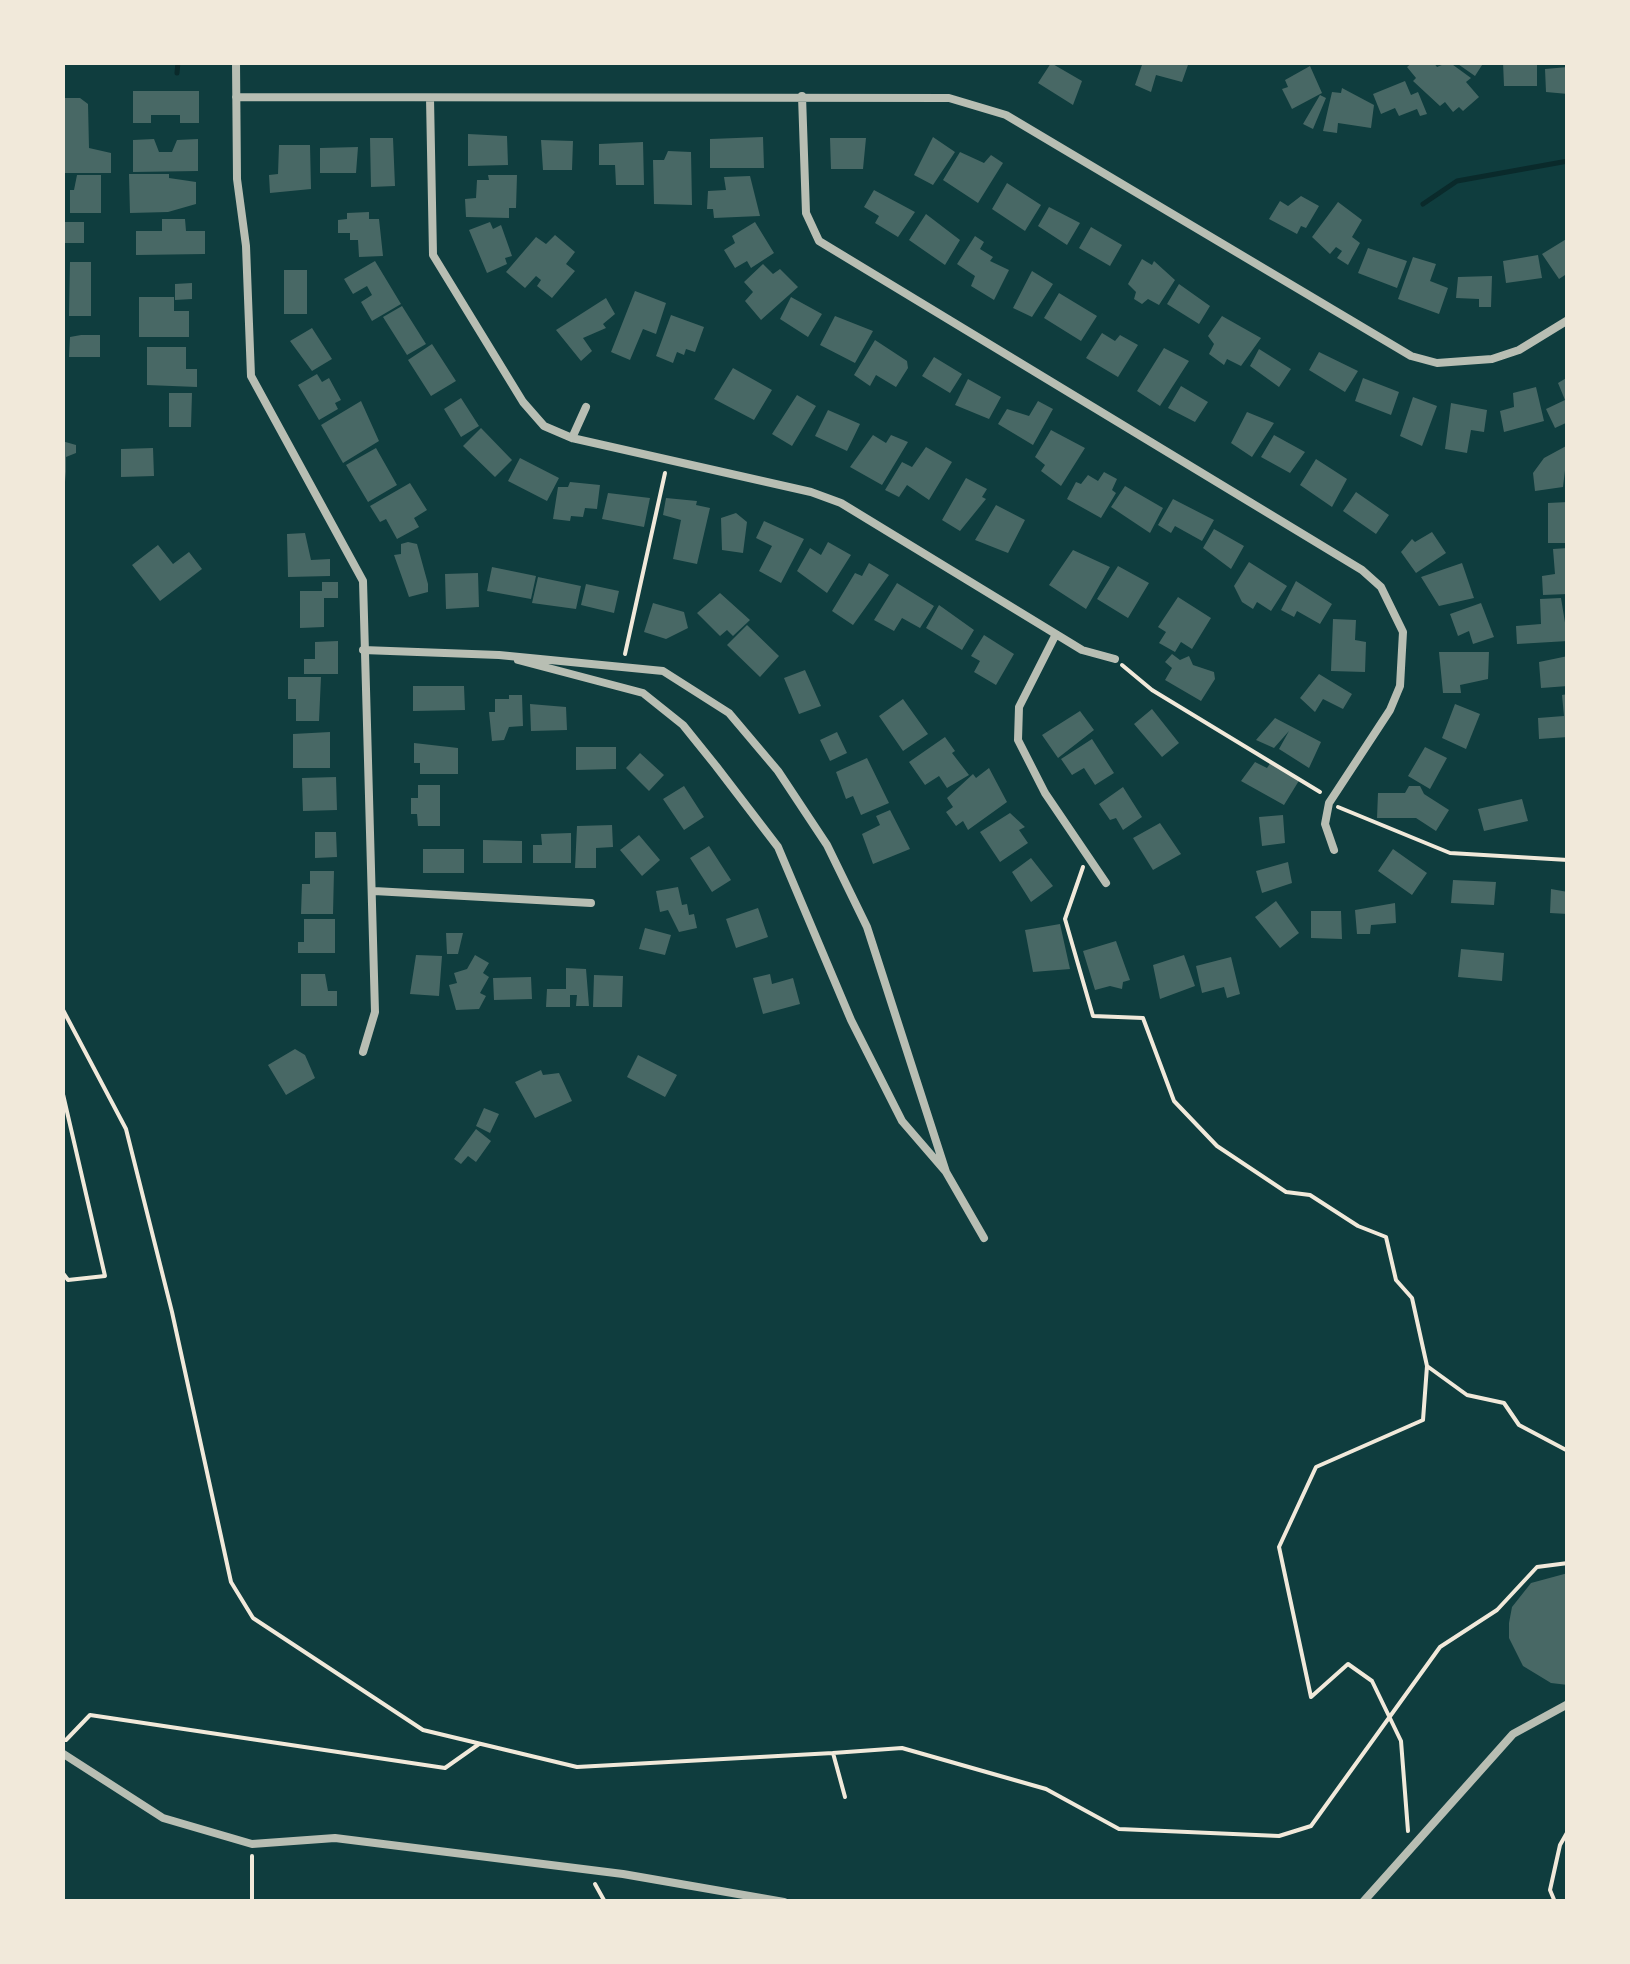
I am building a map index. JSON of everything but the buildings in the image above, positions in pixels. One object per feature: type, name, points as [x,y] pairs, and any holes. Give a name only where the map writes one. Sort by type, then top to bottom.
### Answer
[{"type":"street","points":[[236,62],[250,376],[363,581],[375,1012],[363,1052]]},
{"type":"street","points":[[802,96],[806,213],[820,242],[1362,570],[1381,587],[1403,632],[1400,686],[1390,710],[1329,803],[1325,824],[1334,850]]},
{"type":"street","points":[[236,97],[949,98],[993,109],[1411,356],[1436,362],[1492,359],[1518,350],[1568,320]]},
{"type":"street","points":[[430,98],[433,255],[523,402],[544,426],[572,438],[811,492],[840,504],[1082,650],[1115,659]]},
{"type":"street","points":[[572,438],[586,407]]},
{"type":"street","points":[[1056,634],[1020,707],[1018,740],[1045,793],[1106,883]]},
{"type":"street","points":[[364,650],[499,655],[663,671],[729,712],[778,771],[828,845],[867,927],[946,1172]]},
{"type":"street","points":[[499,655],[643,693],[683,725],[778,847],[850,1020],[902,1120],[946,1172],[984,1238]]},
{"type":"street","points":[[374,891],[590,903]]},
{"type":"street","points":[[1363,1902],[1513,1734],[1568,1704]]},
{"type":"street","points":[[62,1753],[163,1818],[252,1844],[335,1838],[588,1870],[784,1902]]},
{"type":"path","points":[[622,666],[668,459]]},
{"type":"path","points":[[1088,852],[1065,919],[1094,1016],[1143,1018],[1174,1101],[1217,1146],[1286,1192],[1310,1195],[1358,1226],[1386,1237],[1396,1280],[1412,1298],[1427,1366],[1423,1420],[1316,1468],[1280,1547],[1311,1697],[1348,1664],[1372,1681],[1401,1741],[1409,1846]]},
{"type":"path","points":[[62,1008],[126,1129],[172,1312],[231,1582],[253,1618],[326,1662],[422,1730],[577,1766],[902,1748],[1046,1789],[1118,1828],[1280,1836],[1311,1826],[1440,1647],[1497,1610],[1537,1567],[1568,1563]]},
{"type":"path","points":[[62,1090],[104,1276],[68,1280],[62,1272]]},
{"type":"path","points":[[1427,1366],[1467,1395],[1504,1403],[1519,1425],[1568,1451]]},
{"type":"path","points":[[62,1744],[90,1715],[445,1768],[479,1743]]},
{"type":"path","points":[[833,1753],[845,1797]]},
{"type":"path","points":[[1555,1902],[1550,1890],[1560,1845],[1568,1831]]},
{"type":"path","points":[[252,1844],[252,1902]]},
{"type":"path","points":[[588,1870],[605,1902]]},
{"type":"waterway","points":[[177,73],[178,62]]},
{"type":"waterway","points":[[1423,204],[1457,181],[1568,161]]}]
